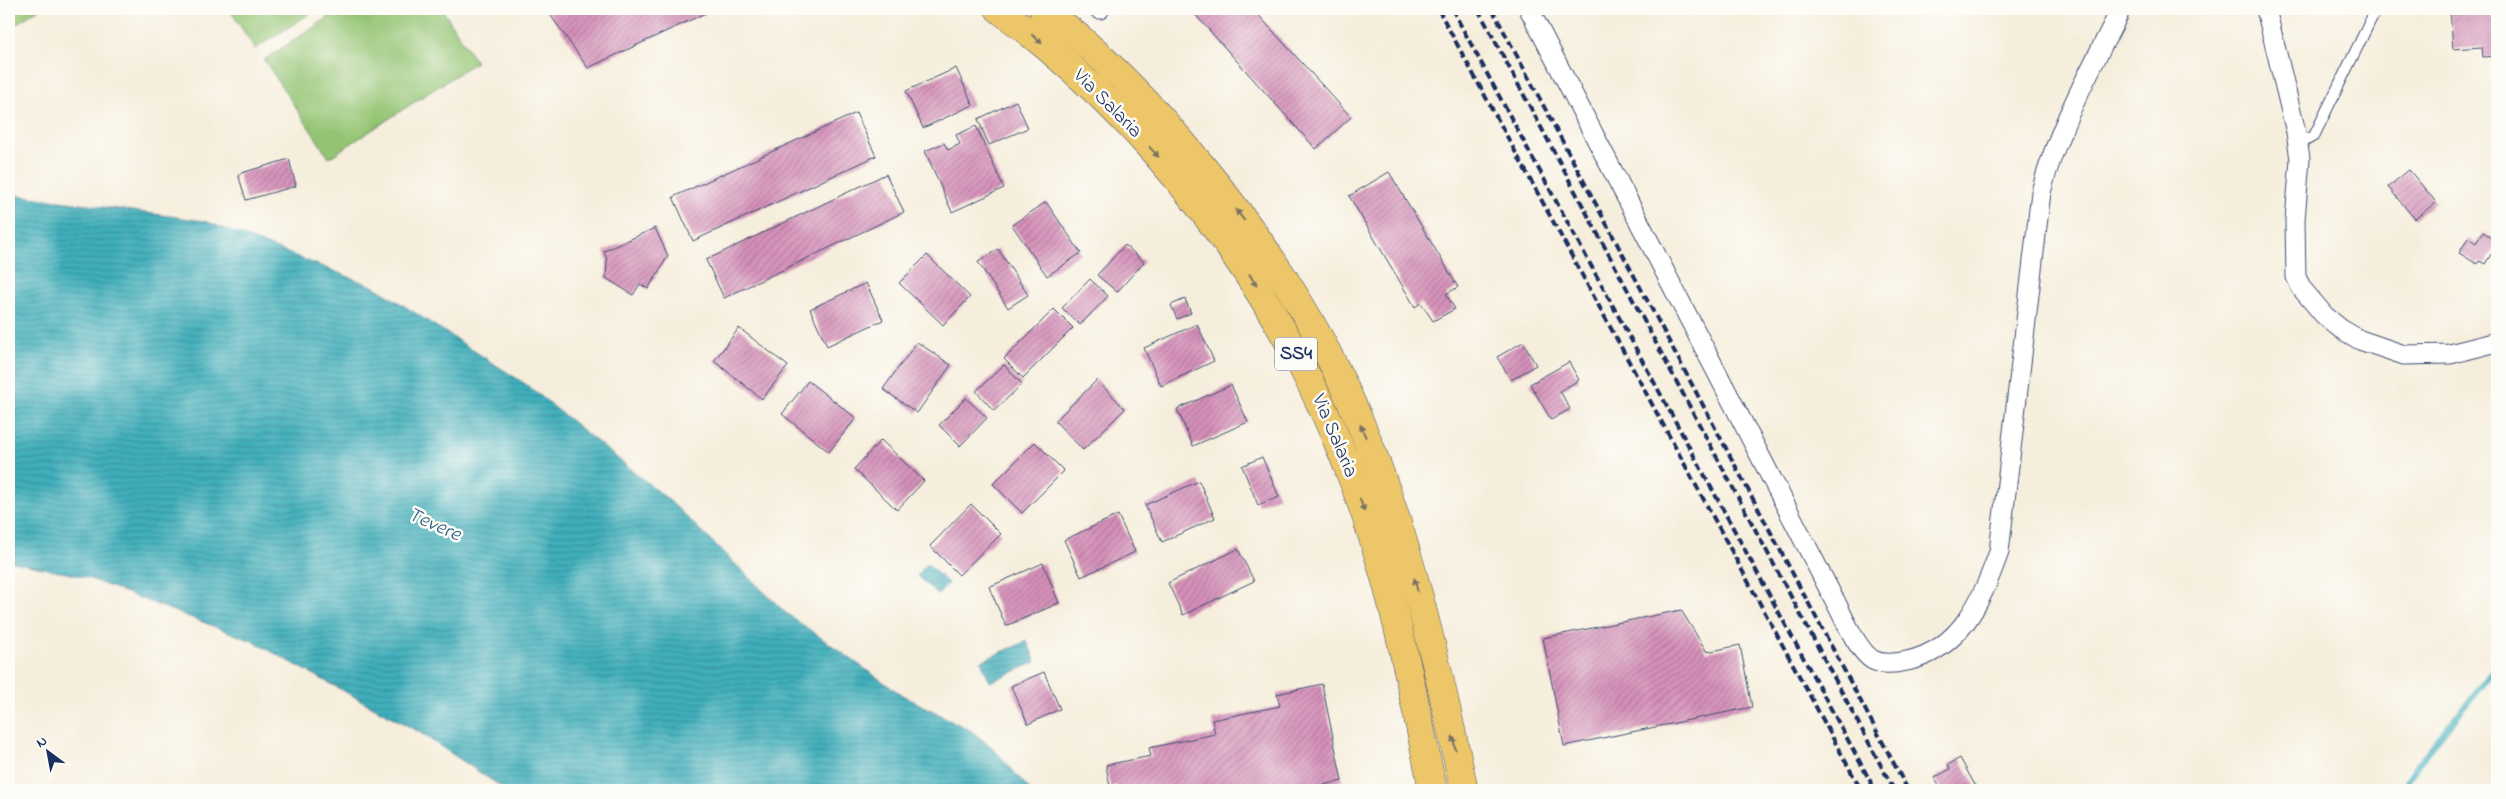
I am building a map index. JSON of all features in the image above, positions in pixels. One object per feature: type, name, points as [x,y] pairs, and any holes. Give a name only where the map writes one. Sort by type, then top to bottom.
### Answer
[{"type":"main road","name":"Via Salaria","points":[[999,9],[1062,59],[1174,174],[1245,268],[1285,332],[1345,457],[1372,534],[1400,636],[1433,790]]},
{"type":"main road","name":"Via Salaria","points":[[1043,9],[1128,84],[1184,144],[1266,251],[1323,344],[1373,455],[1413,571],[1464,790]]},
{"type":"street","points":[[1530,9],[1857,641],[1874,661],[1896,663],[1917,658],[1941,645],[1966,625],[1985,592],[1999,552],[2041,192],[2050,156],[2064,120],[2121,9]]},
{"type":"street","points":[[2266,9],[2300,159],[2295,220],[2296,277],[2302,289],[2324,315],[2360,340],[2404,355],[2450,354],[2497,342]]},
{"type":"lane","points":[[2298,145],[2314,136],[2376,9]]},
{"type":"green space","points":[[9,9],[39,9],[9,29]]},
{"type":"green space","points":[[229,9],[317,9],[255,49]]},
{"type":"green space","points":[[341,9],[442,9],[476,62],[329,158],[264,60]]},
{"type":"water","name":"Tevere","points":[[9,194],[205,221],[375,287],[527,385],[670,501],[786,613],[902,695],[970,730],[993,748],[1030,790],[506,790],[419,732],[252,641],[85,577],[9,561]]},
{"type":"water","points":[[927,564],[948,583],[938,595],[917,576]]},
{"type":"water","points":[[1027,641],[1036,662],[990,682],[981,661]]},
{"type":"building","points":[[546,9],[714,9],[588,68]]},
{"type":"building","points":[[1192,9],[1253,9],[1351,117],[1316,149]]},
{"type":"building","points":[[2450,9],[2497,9],[2497,56],[2483,57],[2482,47],[2453,49]]},
{"type":"building","points":[[956,68],[973,105],[923,128],[906,91]]},
{"type":"building","points":[[1016,101],[1028,128],[989,145],[978,119]]},
{"type":"building","points":[[856,113],[876,156],[693,241],[673,197]]},
{"type":"building","points":[[976,126],[1004,188],[952,212],[925,151],[944,143],[948,150],[960,144],[956,135]]},
{"type":"building","points":[[289,159],[296,186],[246,200],[238,174]]},
{"type":"building","points":[[2409,170],[2436,202],[2415,219],[2388,187]]},
{"type":"building","points":[[1389,172],[1458,287],[1446,294],[1455,309],[1433,321],[1421,303],[1415,307],[1349,196]]},
{"type":"building","points":[[886,174],[904,212],[724,298],[706,260]]},
{"type":"building","points":[[1046,202],[1081,253],[1047,276],[1012,225]]},
{"type":"building","points":[[655,228],[668,256],[648,289],[640,284],[633,295],[606,278],[607,260],[604,251]]},
{"type":"building","points":[[2483,232],[2497,241],[2497,245],[2485,264],[2479,261],[2477,264],[2459,253],[2468,238],[2476,243]]},
{"type":"building","points":[[1125,245],[1144,262],[1117,292],[1097,275]]},
{"type":"building","points":[[998,249],[1028,295],[1008,308],[978,262]]},
{"type":"building","points":[[927,255],[970,297],[943,325],[899,283]]},
{"type":"building","points":[[1090,279],[1108,296],[1080,325],[1062,308]]},
{"type":"building","points":[[866,283],[883,320],[827,346],[810,309]]},
{"type":"building","points":[[1185,299],[1191,313],[1177,319],[1171,305]]},
{"type":"building","points":[[1054,309],[1073,328],[1023,378],[1004,359]]},
{"type":"building","points":[[1197,324],[1214,361],[1161,386],[1144,348]]},
{"type":"building","points":[[739,328],[788,366],[762,399],[714,361]]},
{"type":"building","points":[[917,342],[951,365],[917,413],[883,389]]},
{"type":"building","points":[[1523,342],[1536,365],[1511,380],[1497,357]]},
{"type":"building","points":[[1569,362],[1579,380],[1560,391],[1570,409],[1551,420],[1530,384]]},
{"type":"building","points":[[1004,365],[1022,384],[994,411],[976,391]]},
{"type":"building","points":[[1097,380],[1125,409],[1083,450],[1055,421]]},
{"type":"building","points":[[808,381],[856,418],[829,452],[782,414]]},
{"type":"building","points":[[1231,385],[1248,422],[1193,446],[1177,409]]},
{"type":"building","points":[[966,398],[987,418],[960,446],[939,425]]},
{"type":"building","points":[[881,440],[924,481],[897,510],[854,469]]},
{"type":"building","points":[[1035,442],[1064,471],[1022,513],[993,484]]},
{"type":"building","points":[[1262,457],[1279,497],[1258,505],[1242,466]]},
{"type":"building","points":[[1199,481],[1215,518],[1162,542],[1145,505]]},
{"type":"building","points":[[971,504],[1001,534],[959,575],[930,546]]},
{"type":"building","points":[[1118,515],[1135,552],[1081,577],[1064,540]]},
{"type":"building","points":[[1238,549],[1254,581],[1183,615],[1168,583]]},
{"type":"building","points":[[1043,563],[1059,603],[1006,626],[989,587]]},
{"type":"building","points":[[1681,610],[1707,652],[1740,645],[1752,707],[1564,746],[1543,638]]},
{"type":"building","points":[[1044,672],[1060,709],[1028,724],[1011,686]]},
{"type":"building","points":[[1322,684],[1342,781],[1298,790],[1118,790],[1116,785],[1110,787],[1106,765],[1151,756],[1149,748],[1215,734],[1212,720],[1280,706],[1277,694]]},
{"type":"building","points":[[1960,758],[1976,787],[1970,790],[1942,790],[1934,778],[1950,769],[1948,765]]},
{"type":"waterway","points":[[2402,790],[2418,764],[2497,666]]},
{"type":"railway","points":[[1438,9],[1861,790]]},
{"type":"railway","points":[[1452,9],[1875,790]]},
{"type":"railway","points":[[1478,9],[1894,790]]},
{"type":"railway","points":[[1492,9],[1908,790]]}]
